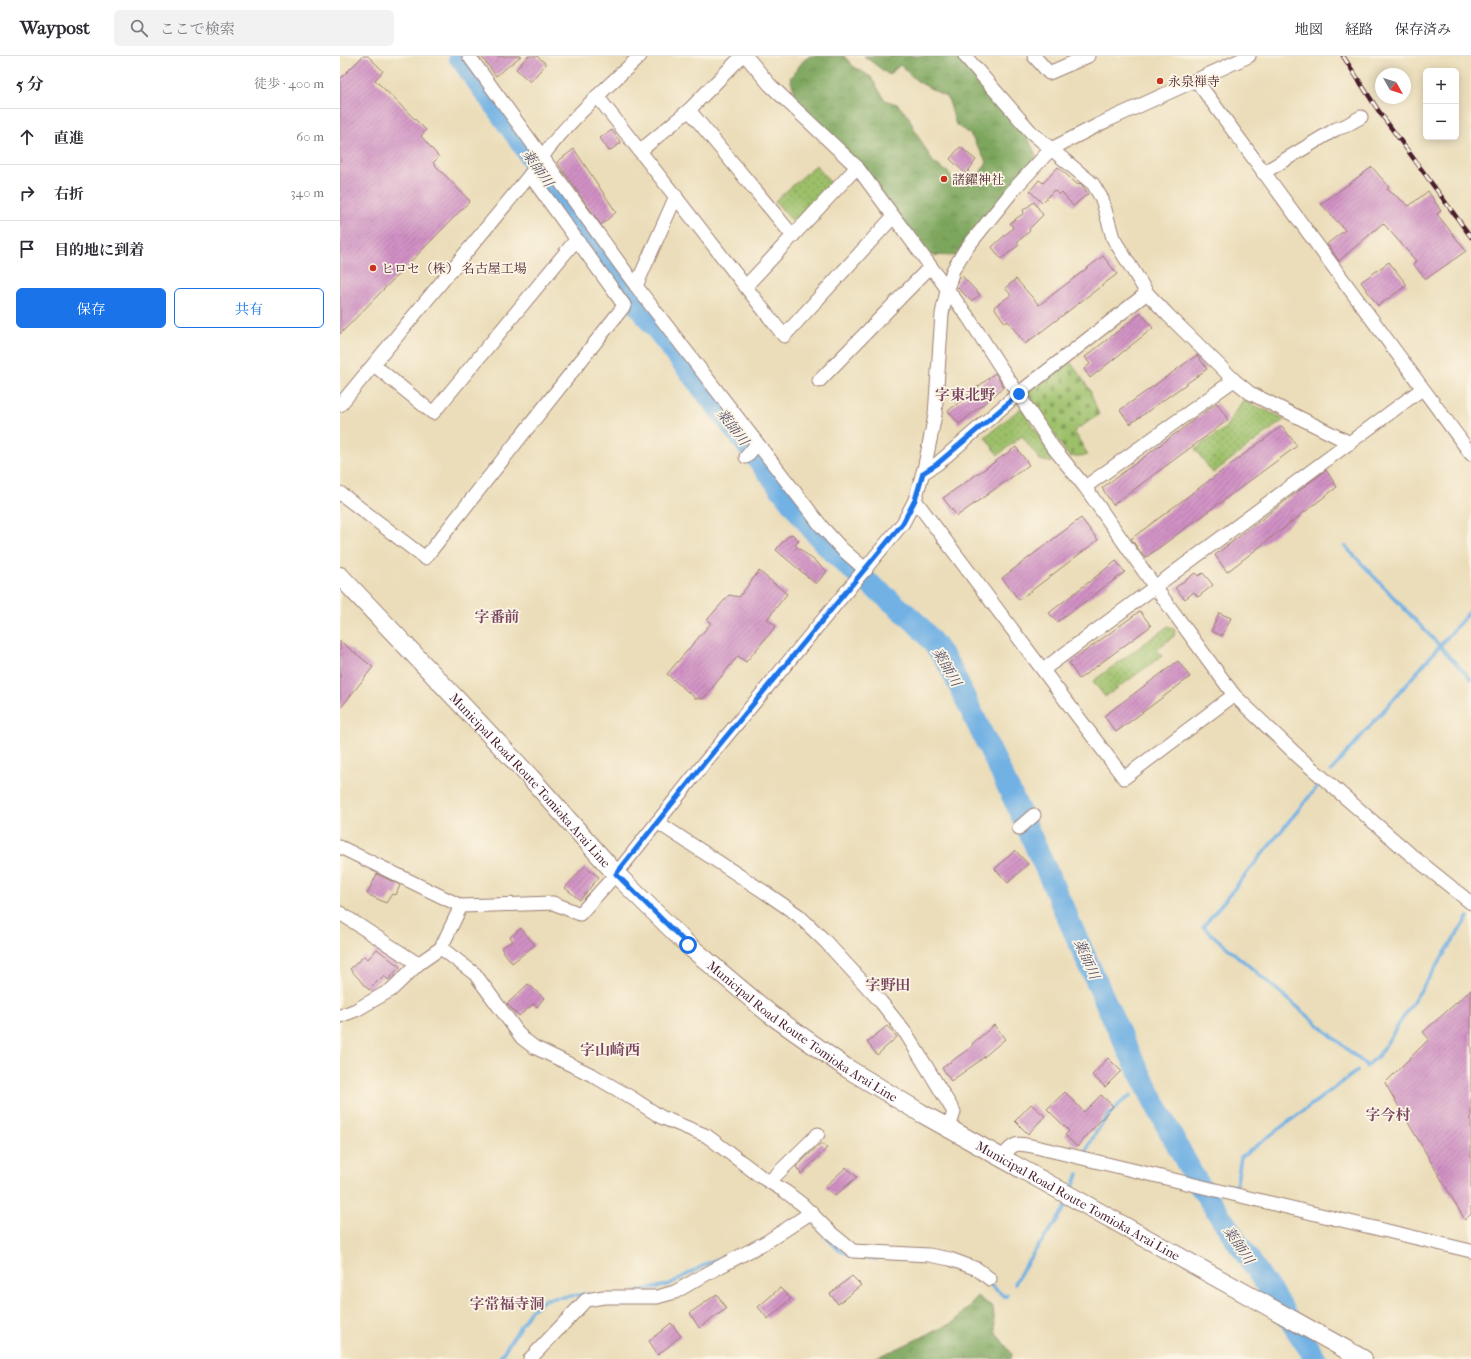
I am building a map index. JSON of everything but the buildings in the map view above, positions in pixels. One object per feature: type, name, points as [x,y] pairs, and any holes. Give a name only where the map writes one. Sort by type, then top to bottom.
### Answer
[{"type":"street","points":[[469,56],[636,286],[757,444],[831,537],[866,570]]},
{"type":"street","points":[[340,405],[530,175],[542,155],[597,96],[640,56]]},
{"type":"street","points":[[640,150],[690,110],[742,56]]},
{"type":"street","points":[[746,56],[770,85],[857,167],[968,317],[1052,446],[1085,487],[1155,587],[1234,695],[1304,762],[1410,854],[1471,903]]},
{"type":"street","points":[[965,56],[1032,132],[1093,184],[1102,199],[1113,238],[1147,293],[1234,380],[1250,393],[1350,443]]},
{"type":"street","points":[[1034,56],[1049,73],[1088,56]]},
{"type":"street","points":[[340,847],[461,906],[553,902],[580,914],[616,874],[903,523],[915,500],[923,473],[935,415],[942,314],[947,290],[953,270],[965,250],[1006,199],[1051,149],[1106,121],[1249,56]]},
{"type":"street","points":[[1196,80],[1471,454]]},
{"type":"street","points":[[597,96],[784,336],[893,216]]},
{"type":"street","points":[[690,110],[793,236]]},
{"type":"street","points":[[1263,173],[1336,129],[1346,126],[1362,117]]},
{"type":"street","points":[[746,286],[857,167]]},
{"type":"street","points":[[340,493],[425,558],[624,305],[530,175]]},
{"type":"street","points":[[636,286],[676,196]]},
{"type":"street","points":[[374,365],[433,413],[576,240]]},
{"type":"street","points":[[819,381],[930,267]]},
{"type":"street","points":[[923,473],[937,464],[1019,394],[1147,293]]},
{"type":"street","points":[[1085,487],[1234,380]]},
{"type":"street","points":[[1044,669],[1422,389]]},
{"type":"street","points":[[746,457],[757,444]]},
{"type":"street","points":[[915,500],[1044,669],[1124,778],[1234,695]]},
{"type":"street","name":"Municipal Road Route Tomioka Arai Line","points":[[340,576],[530,777],[616,874],[688,945],[770,1014],[845,1067],[949,1128],[1363,1359]]},
{"type":"street","points":[[1019,828],[1034,815]]},
{"type":"street","points":[[657,822],[798,915],[825,941],[881,1002],[907,1035],[954,1112],[949,1128]]},
{"type":"street","points":[[340,1016],[356,1010],[391,990],[418,964],[441,948],[461,906]]},
{"type":"street","points":[[340,912],[418,964]]},
{"type":"street","points":[[441,948],[475,974],[522,1038],[534,1047],[592,1075],[661,1117],[707,1136],[760,1176],[812,1212],[831,1234],[853,1251],[929,1255],[950,1259],[977,1269],[990,1279]]},
{"type":"street","points":[[770,1182],[818,1134]]},
{"type":"street","points":[[1002,1158],[1011,1146],[1018,1144],[1471,1251]]},
{"type":"street","points":[[530,1359],[586,1300],[604,1297],[657,1297],[675,1292],[768,1241],[812,1212]]},
{"type":"green space","name":"諸鑃神社","points":[[810,56],[844,56],[853,66],[871,77],[885,100],[897,104],[909,117],[914,129],[933,162],[949,173],[959,187],[976,179],[987,162],[970,134],[956,125],[948,98],[917,81],[900,65],[889,75],[864,56],[958,56],[1025,132],[1037,157],[955,256],[929,255],[881,193],[800,108],[790,78],[803,61]]},
{"type":"green space","points":[[816,165],[832,185],[794,223],[775,201]]},
{"type":"green space","points":[[1069,360],[1089,388],[1099,415],[1074,431],[1088,455],[1069,457],[1027,392]]},
{"type":"green space","points":[[1243,400],[1285,419],[1213,473],[1195,449],[1225,428]]},
{"type":"green space","points":[[1021,408],[1046,446],[1052,463],[1040,460],[1022,436],[998,455],[985,437]]},
{"type":"green space","points":[[1168,626],[1175,630],[1174,636],[1157,649],[1162,656],[1105,697],[1093,681]]},
{"type":"green space","points":[[978,1297],[993,1307],[996,1333],[1012,1354],[1011,1359],[871,1359],[954,1322]]},
{"type":"waterway","name":"薬師川","points":[[459,56],[523,145],[550,188],[594,249],[816,534],[850,568],[912,619],[928,636],[950,667],[1020,812],[1121,1036],[1163,1119],[1196,1180],[1316,1359]]},
{"type":"waterway","points":[[518,181],[524,169]]},
{"type":"waterway","points":[[1345,546],[1471,679]]},
{"type":"waterway","points":[[1331,771],[1471,610]]},
{"type":"waterway","points":[[1317,787],[1203,927],[1367,1066]]},
{"type":"waterway","points":[[1366,1067],[1379,1055],[1468,917]]},
{"type":"waterway","points":[[1226,1185],[1236,1187],[1241,1157],[1357,1071]]},
{"type":"waterway","name":"薬師川","points":[[1142,1088],[1147,1085]]},
{"type":"waterway","points":[[1086,1152],[1094,1136],[1105,1120],[1117,1106],[1131,1095]]},
{"type":"waterway","points":[[1073,1187],[1078,1174]]},
{"type":"waterway","points":[[1015,1284],[1026,1263],[1054,1225],[1066,1205]]},
{"type":"waterway","points":[[825,1236],[840,1251],[850,1255]]},
{"type":"waterway","points":[[637,1291],[668,1285],[710,1262],[727,1256]]},
{"type":"waterway","points":[[858,1257],[877,1259]]},
{"type":"waterway","points":[[988,1283],[1005,1297],[1007,1295]]},
{"type":"waterway","points":[[499,1359],[531,1310],[546,1299],[587,1294]]},
{"type":"railway","points":[[1343,56],[1378,110],[1471,237]]},
{"type":"place","name":"永泉禅寺","points":[[1160,81]]},
{"type":"place","name":"諸鑃神社","points":[[944,179]]},
{"type":"place","name":"ヒロセ（株） 名古屋工場","points":[[373,268]]},
{"type":"district","name":"字東北野","points":[[965,395]]},
{"type":"district","name":"字番前","points":[[497,617]]},
{"type":"district","name":"字野田","points":[[888,985]]},
{"type":"district","name":"字山崎西","points":[[610,1050]]},
{"type":"district","name":"字今村","points":[[1388,1115]]},
{"type":"district","name":"字常福寺洞","points":[[507,1304]]},
{"type":"route","points":[[688,945],[616,874],[706,761],[866,570],[903,523],[915,500],[923,473],[937,464],[1019,394]]}]
